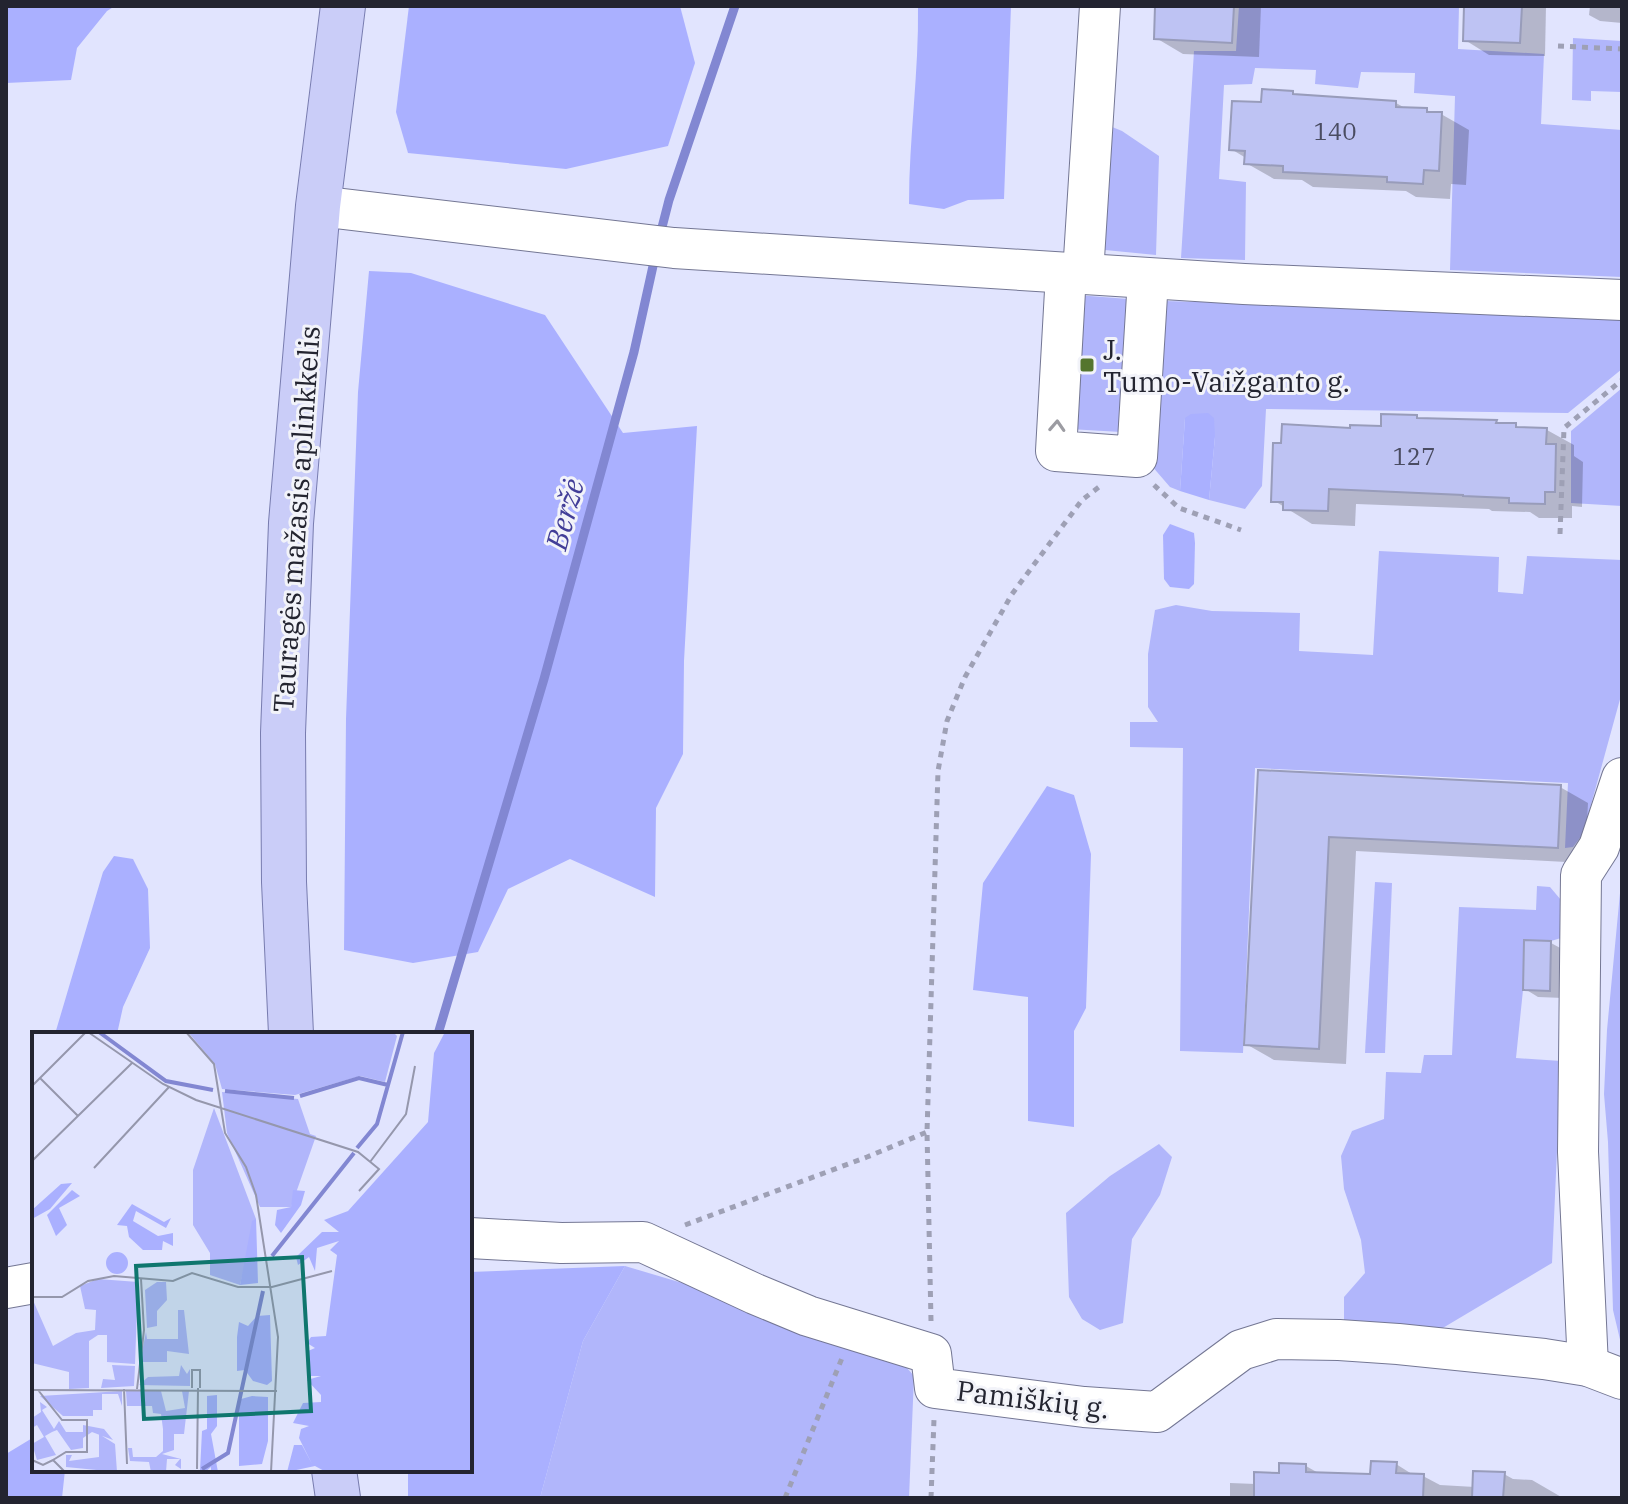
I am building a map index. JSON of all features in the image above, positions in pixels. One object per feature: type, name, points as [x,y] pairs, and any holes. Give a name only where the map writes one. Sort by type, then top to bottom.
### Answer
[{"type":"main road","name":"Tauragės mažasis aplinkkelis","points":[[291,1032],[284,882],[283,733],[291,523],[318,206],[343,6]]},
{"type":"main road","points":[[334,1472],[338,1498]]},
{"type":"street","points":[[1100,6],[1056,451],[1137,457],[1148,279]]},
{"type":"street","points":[[318,206],[674,248],[1148,279],[1622,300]]},
{"type":"street","points":[[1605,1373],[1578,1152],[1581,875],[1599,847],[1622,778]]},
{"type":"street","name":"Pamiškių g.","points":[[472,1238],[561,1243],[643,1242],[755,1294],[852,1331],[933,1371],[1084,1407],[1157,1412],[1241,1350],[1276,1339],[1398,1344],[1544,1359],[1605,1373]]},
{"type":"street","points":[[6,1288],[32,1283]]},
{"type":"path","points":[[1558,46],[1622,49]]},
{"type":"path","points":[[1560,534],[1564,428],[1622,380]]},
{"type":"path","points":[[931,1498],[933,1371],[927,1132],[938,771],[947,721],[965,677],[1012,594],[1082,500],[1137,457],[1155,487],[1179,508],[1241,530]]},
{"type":"path","points":[[643,1242],[927,1132]]},
{"type":"path","points":[[785,1498],[852,1331]]},
{"type":"shaded area","points":[[6,6],[115,6],[107,11],[77,48],[71,80],[6,83]]},
{"type":"shaded area","points":[[409,6],[680,6],[695,63],[668,146],[566,169],[408,153],[396,112]]},
{"type":"shaded area","points":[[918,6],[1011,6],[1004,199],[968,200],[944,209],[909,204]]},
{"type":"shaded area","points":[[1239,6],[1459,6],[1458,49],[1544,54],[1541,124],[1622,130],[1622,277],[1450,270],[1455,96],[1414,93],[1415,73],[1361,72],[1358,88],[1315,84],[1316,70],[1255,68],[1252,84],[1224,85],[1219,179],[1246,182],[1245,260],[1181,258],[1194,51],[1236,51]]},
{"type":"shaded area","points":[[1573,38],[1622,41],[1622,92],[1591,91],[1591,101],[1572,100]]},
{"type":"shaded area","points":[[1100,122],[1122,131],[1159,156],[1156,255],[1095,249]]},
{"type":"shaded area","points":[[369,271],[411,273],[545,315],[623,433],[697,426],[684,661],[683,754],[656,808],[655,897],[570,859],[508,889],[478,952],[413,963],[344,950],[346,719],[358,392]]},
{"type":"shaded area","points":[[1077,295],[1128,299],[1121,432],[1069,429]]},
{"type":"shaded area","points":[[1164,301],[1622,314],[1622,369],[1568,413],[1266,409],[1262,486],[1245,509],[1209,500],[1215,437],[1185,418],[1180,491],[1170,487],[1151,465]]},
{"type":"shaded area","points":[[1622,388],[1622,506],[1571,503],[1571,431]]},
{"type":"shaded area","points":[[1208,413],[1214,418],[1215,437],[1209,500],[1180,491],[1185,418],[1191,414]]},
{"type":"shaded area","points":[[1170,524],[1194,533],[1194,584],[1189,589],[1170,587],[1164,579],[1163,535]]},
{"type":"shaded area","points":[[1379,551],[1499,557],[1498,592],[1523,594],[1527,556],[1622,560],[1622,692],[1583,834],[1573,847],[1565,848],[1568,783],[1255,768],[1243,1053],[1180,1051],[1183,748],[1130,747],[1130,722],[1158,722],[1148,707],[1148,654],[1155,610],[1176,605],[1212,611],[1300,613],[1299,651],[1373,655]]},
{"type":"shaded area","points":[[1047,786],[1074,795],[1091,854],[1086,1008],[1074,1031],[1074,1127],[1028,1121],[1028,997],[973,990],[983,883]]},
{"type":"shaded area","points":[[114,856],[133,859],[148,889],[150,948],[123,1007],[117,1032],[56,1032],[103,872]]},
{"type":"shaded area","points":[[1622,872],[1622,1348],[1613,1310],[1604,1094]]},
{"type":"shaded area","points":[[1375,882],[1392,883],[1385,1053],[1365,1053]]},
{"type":"shaded area","points":[[1537,886],[1550,887],[1561,900],[1561,938],[1524,941],[1516,1058],[1561,1061],[1552,1263],[1436,1332],[1344,1324],[1344,1297],[1365,1273],[1361,1240],[1344,1189],[1341,1156],[1352,1131],[1384,1119],[1386,1072],[1421,1073],[1424,1055],[1452,1055],[1459,907],[1536,910]]},
{"type":"shaded area","points":[[1159,1144],[1172,1157],[1160,1195],[1132,1239],[1123,1323],[1100,1330],[1082,1319],[1069,1297],[1066,1213],[1110,1176]]},
{"type":"shaded area","points":[[625,1266],[716,1293],[901,1361],[914,1376],[909,1498],[540,1498],[583,1341]]},
{"type":"shaded area","points":[[625,1266],[583,1341],[540,1498],[408,1498],[408,1472],[472,1472],[472,1272]]},
{"type":"shaded area","points":[[32,1438],[32,1472],[65,1472],[62,1498],[6,1498],[6,1454]]},
{"type":"building","points":[[1155,6],[1234,6],[1232,43],[1154,39]]},
{"type":"building","points":[[1464,6],[1522,6],[1520,43],[1463,41]]},
{"type":"building","points":[[1262,89],[1396,101],[1396,107],[1442,112],[1439,171],[1424,170],[1423,184],[1387,182],[1387,177],[1283,172],[1283,166],[1244,164],[1245,151],[1229,150],[1232,101],[1261,102]]},
{"type":"building","points":[[1381,414],[1497,420],[1496,423],[1516,423],[1516,427],[1547,428],[1546,444],[1556,444],[1555,492],[1545,492],[1545,504],[1509,503],[1509,498],[1329,489],[1328,511],[1283,510],[1283,502],[1271,502],[1273,443],[1281,443],[1282,424],[1350,428],[1350,425],[1381,426]]},
{"type":"building","points":[[1258,770],[1561,785],[1558,848],[1329,837],[1319,1049],[1244,1045]]},
{"type":"building","points":[[1524,940],[1551,941],[1550,991],[1523,990]]},
{"type":"building","points":[[1371,1461],[1397,1462],[1396,1473],[1424,1474],[1423,1498],[1254,1498],[1254,1472],[1279,1473],[1279,1463],[1306,1464],[1306,1472],[1370,1474]]},
{"type":"building","points":[[1473,1471],[1505,1472],[1503,1498],[1472,1498]]},
{"type":"waterway","name":"Beržė","points":[[659,239],[669,200],[735,6]]},
{"type":"waterway","name":"Beržė","points":[[439,1032],[544,679],[634,352],[655,257]]},
{"type":"place","name":"J. Tumo-Vaižganto g.","points":[[1087,365]]}]
